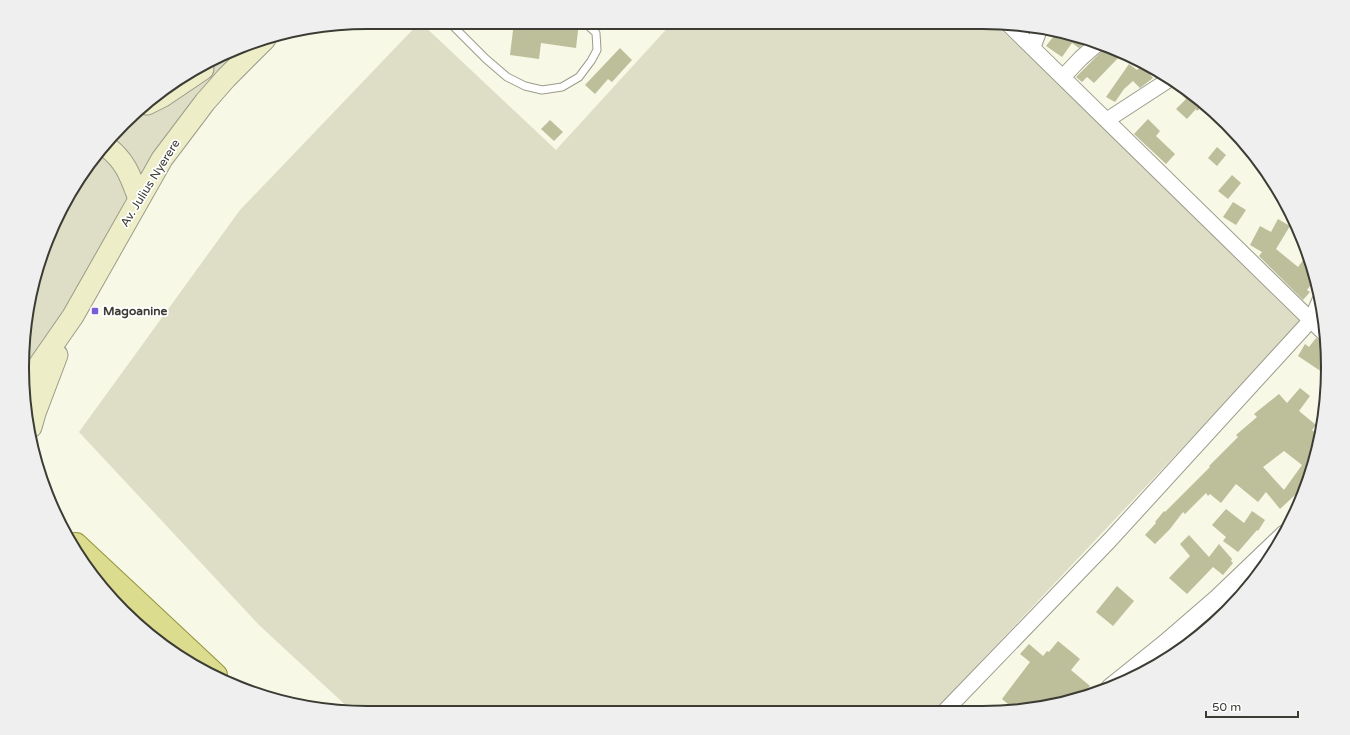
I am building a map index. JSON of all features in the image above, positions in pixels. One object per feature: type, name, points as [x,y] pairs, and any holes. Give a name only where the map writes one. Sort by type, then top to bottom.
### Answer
[{"type":"main road","name":"Av. Julius Nyerere","points":[[29,379],[77,309],[162,159],[205,102],[226,78],[256,48]]},
{"type":"main road","points":[[109,149],[124,163],[131,176],[139,199]]},
{"type":"main road","points":[[33,419],[46,380],[77,309]]},
{"type":"main road","points":[[82,550],[205,664]]},
{"type":"street","points":[[1015,31],[1318,327]]},
{"type":"street","points":[[1033,48],[1038,34]]},
{"type":"street","points":[[1063,77],[1093,48]]},
{"type":"street","points":[[1107,120],[1165,82]]},
{"type":"street","points":[[950,706],[1110,540],[1311,320],[1316,310]]},
{"type":"street","points":[[1130,672],[1218,598],[1267,551]]},
{"type":"lane","points":[[456,29],[486,59],[507,77],[525,86],[542,90],[562,87],[579,77],[597,50],[596,33],[592,29]]},
{"type":"green space","points":[[413,29],[427,29],[556,150],[667,29],[1001,30],[1302,321],[939,706],[345,705],[259,625],[79,432],[240,210]]},
{"type":"green space","points":[[244,53],[174,125],[123,204],[100,251],[29,367],[32,323],[41,280],[55,238],[74,198],[99,161],[128,128],[148,110],[186,87],[216,65]]},
{"type":"building","points":[[513,29],[578,29],[576,48],[541,43],[539,59],[510,55]]},
{"type":"building","points":[[1053,37],[1083,45],[1079,48],[1072,43],[1062,57],[1046,46]]},
{"type":"building","points":[[620,48],[632,60],[612,82],[608,79],[595,94],[585,85]]},
{"type":"building","points":[[1102,51],[1118,58],[1094,83],[1087,77],[1082,82],[1076,77]]},
{"type":"building","points":[[1129,64],[1137,70],[1139,68],[1148,72],[1153,78],[1140,88],[1133,81],[1124,89],[1115,102],[1106,97]]},
{"type":"building","points":[[1178,91],[1200,108],[1197,111],[1196,109],[1187,119],[1176,109],[1186,99]]},
{"type":"building","points":[[1148,119],[1160,131],[1156,136],[1175,154],[1166,164],[1134,134]]},
{"type":"building","points":[[550,120],[563,132],[554,141],[541,129]]},
{"type":"building","points":[[1217,147],[1226,155],[1217,166],[1208,158]]},
{"type":"building","points":[[1232,175],[1241,183],[1228,199],[1218,191]]},
{"type":"building","points":[[1233,202],[1246,210],[1236,225],[1223,217]]},
{"type":"building","points":[[1278,219],[1289,226],[1276,249],[1298,267],[1303,260],[1310,286],[1307,290],[1310,292],[1303,300],[1259,256],[1262,252],[1250,245],[1260,226],[1271,232]]},
{"type":"building","points":[[1316,338],[1320,341],[1321,371],[1298,356],[1305,344],[1309,347]]},
{"type":"building","points":[[1300,388],[1310,396],[1299,411],[1316,425],[1312,430],[1314,432],[1309,455],[1296,495],[1280,509],[1266,492],[1258,502],[1236,484],[1221,503],[1210,494],[1208,496],[1206,493],[1185,514],[1183,512],[1170,529],[1155,544],[1145,535],[1164,511],[1165,512],[1210,467],[1209,466],[1238,437],[1236,435],[1257,417],[1254,414],[1279,394],[1287,403]],"holes":[[[1284,451],[1302,465],[1284,490],[1263,467]]]},
{"type":"building","points":[[1226,509],[1244,523],[1252,511],[1265,520],[1258,531],[1257,530],[1238,552],[1223,541],[1226,537],[1212,525]]},
{"type":"building","points":[[1189,535],[1209,557],[1219,544],[1232,559],[1231,561],[1233,563],[1223,575],[1213,567],[1187,594],[1169,578],[1190,556],[1180,544]]},
{"type":"building","points":[[1117,586],[1134,601],[1113,626],[1096,612]]},
{"type":"building","points":[[1058,641],[1080,659],[1071,670],[1090,686],[1087,689],[1070,694],[1027,703],[1009,705],[1002,699],[1030,662],[1020,654],[1029,644],[1043,656],[1047,651],[1049,652]]},
{"type":"place","name":"Magoanine","points":[[95,311]]}]
